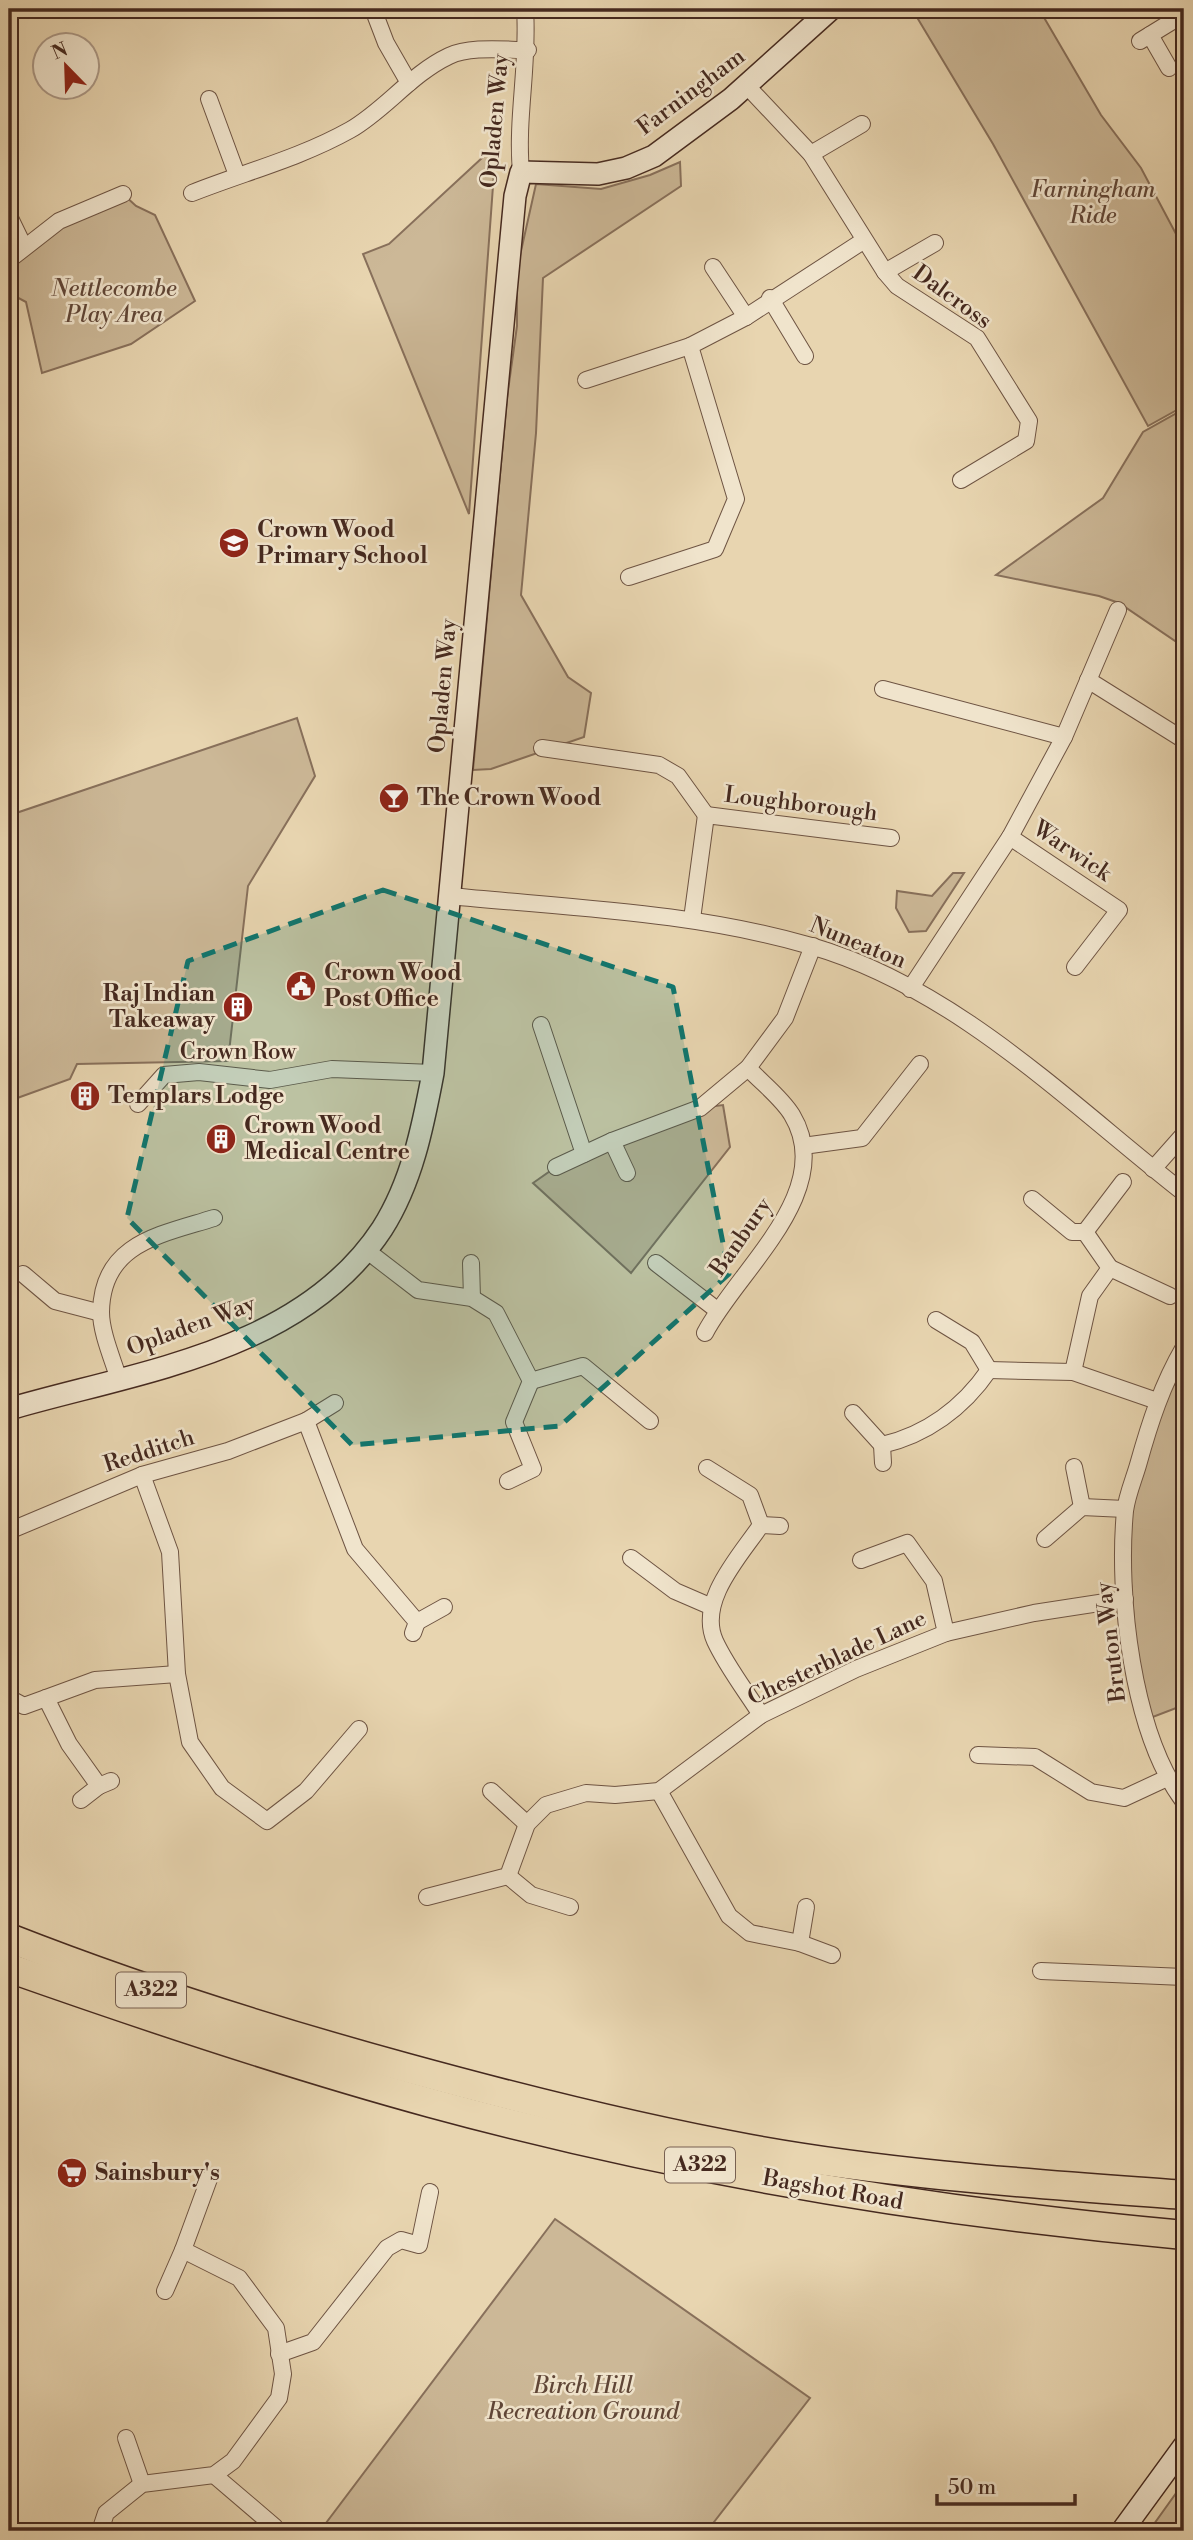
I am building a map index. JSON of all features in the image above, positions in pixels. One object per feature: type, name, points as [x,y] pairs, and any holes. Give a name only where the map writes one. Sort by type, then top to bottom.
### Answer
[{"type":"highway","name":"A322","points":[[9,1938],[127,1982],[290,2049]]},
{"type":"highway","name":"A322","points":[[9,1968],[290,2049]]},
{"type":"highway","name":"Bagshot Road","points":[[290,2049],[749,2149],[933,2174],[1184,2195]]},
{"type":"highway","name":"Bagshot Road","points":[[290,2049],[541,2131],[737,2173],[913,2204],[1184,2235]]},
{"type":"highway","points":[[933,2174],[983,2189],[1184,2214]]},
{"type":"street","points":[[373,9],[386,43],[409,83]]},
{"type":"street","name":"Opladen Way","points":[[9,1409],[190,1359],[263,1331],[317,1298],[342,1278],[383,1227],[403,1186],[423,1131],[433,1073],[515,196],[522,172],[519,148],[528,50],[525,9]]},
{"type":"street","name":"Farningham","points":[[522,172],[598,174],[626,168],[653,156],[747,86],[831,9]]},
{"type":"street","points":[[1168,68],[1145,38],[1184,15]]},
{"type":"street","points":[[192,193],[237,175],[290,160],[352,128],[450,55],[482,50],[528,50]]},
{"type":"street","name":"Dalcross","points":[[747,86],[811,154],[863,241],[885,272],[897,286],[977,338],[1029,421],[1026,442],[961,480]]},
{"type":"street","points":[[209,99],[237,175]]},
{"type":"street","points":[[811,154],[862,124]]},
{"type":"street","points":[[9,260],[59,221],[123,194]]},
{"type":"street","points":[[9,216],[24,247]]},
{"type":"street","points":[[586,380],[690,346],[746,317],[770,298],[863,241]]},
{"type":"street","name":"Dalcross","points":[[885,272],[935,243]]},
{"type":"street","points":[[713,267],[746,317]]},
{"type":"street","points":[[770,298],[805,356]]},
{"type":"street","points":[[629,577],[715,550],[736,499],[690,346]]},
{"type":"street","name":"Warwick","points":[[910,989],[1010,837],[1064,737],[1118,610]]},
{"type":"street","points":[[1088,680],[1184,740]]},
{"type":"street","points":[[883,690],[1064,737]]},
{"type":"street","name":"Loughborough","points":[[542,748],[659,765],[678,776],[706,815],[692,919]]},
{"type":"street","name":"Loughborough","points":[[706,815],[891,838]]},
{"type":"street","name":"Warwick","points":[[1010,837],[1119,910],[1075,967]]},
{"type":"street","name":"Nuneaton","points":[[450,896],[692,919],[813,946],[910,989],[955,1015],[1042,1078],[1184,1193]]},
{"type":"street","points":[[556,1167],[612,1141],[700,1108],[748,1068],[785,1018],[813,946]]},
{"type":"street","points":[[541,1025],[555,1042],[584,1154]]},
{"type":"street","points":[[803,1146],[862,1139],[920,1064]]},
{"type":"street","name":"Banbury","points":[[705,1333],[717,1310],[783,1222],[804,1178],[803,1146],[792,1116],[748,1068]]},
{"type":"street","name":"Crown Row","points":[[138,1104],[164,1075],[199,1072],[270,1080],[332,1069],[433,1073]]},
{"type":"street","points":[[1153,1169],[1184,1134]]},
{"type":"street","points":[[612,1141],[627,1173]]},
{"type":"street","points":[[1031,1199],[1072,1233],[1085,1232],[1123,1182]]},
{"type":"street","points":[[119,1380],[101,1313],[109,1271],[138,1242],[214,1218]]},
{"type":"street","points":[[1085,1232],[1110,1268],[1170,1296]]},
{"type":"street","points":[[366,1250],[418,1290],[472,1298],[496,1313],[531,1381],[514,1422],[533,1469],[508,1481]]},
{"type":"street","name":"Banbury","points":[[656,1262],[717,1310]]},
{"type":"street","points":[[471,1264],[472,1298]]},
{"type":"street","points":[[1073,1372],[1090,1296],[1110,1268]]},
{"type":"street","points":[[23,1274],[55,1301],[101,1313]]},
{"type":"street","points":[[936,1320],[972,1342],[989,1370]]},
{"type":"street","name":"Bruton Way","points":[[1184,1347],[1157,1401],[1125,1509],[1125,1599],[1141,1708],[1167,1778],[1184,1801]]},
{"type":"street","points":[[531,1381],[583,1366],[650,1421]]},
{"type":"street","points":[[989,1370],[1073,1372],[1157,1401]]},
{"type":"street","points":[[881,1445],[907,1439],[932,1427],[981,1382],[989,1370]]},
{"type":"street","name":"Redditch","points":[[9,1531],[142,1475],[228,1451],[306,1421],[335,1402]]},
{"type":"street","points":[[853,1413],[881,1445],[883,1463]]},
{"type":"street","points":[[306,1421],[355,1549],[415,1628],[444,1607]]},
{"type":"street","points":[[1074,1467],[1082,1507]]},
{"type":"street","points":[[707,1468],[750,1494],[761,1525]]},
{"type":"street","points":[[142,1475],[170,1552],[177,1674],[190,1742],[222,1788],[267,1821],[306,1791],[359,1729]]},
{"type":"street","points":[[1045,1539],[1082,1507],[1125,1509]]},
{"type":"street","points":[[761,1525],[780,1527]]},
{"type":"street","points":[[761,1525],[723,1580],[712,1607],[714,1639],[761,1715]]},
{"type":"street","name":"Chesterblade Lane","points":[[861,1560],[907,1543],[934,1581],[946,1633]]},
{"type":"street","points":[[631,1558],[675,1591],[712,1607]]},
{"type":"street","name":"Chesterblade Lane","points":[[659,1791],[761,1715],[856,1669],[946,1633],[1034,1613],[1125,1599]]},
{"type":"street","points":[[9,1698],[24,1706],[94,1680],[177,1674]]},
{"type":"street","points":[[46,1698],[69,1744],[105,1784],[81,1800]]},
{"type":"street","points":[[978,1755],[1035,1757],[1091,1792],[1124,1798],[1167,1778]]},
{"type":"street","points":[[491,1791],[527,1824]]},
{"type":"street","points":[[508,1876],[527,1824],[546,1805],[586,1793],[615,1796],[659,1791],[729,1916],[750,1933],[800,1943],[832,1955]]},
{"type":"street","points":[[427,1897],[508,1876]]},
{"type":"street","points":[[508,1876],[531,1895],[570,1908]]},
{"type":"street","points":[[800,1943],[806,1907]]},
{"type":"street","points":[[1041,1971],[1184,1977]]},
{"type":"street","points":[[165,2291],[209,2179]]},
{"type":"street","points":[[279,2354],[313,2342],[387,2248],[401,2240],[419,2245],[430,2192]]},
{"type":"street","points":[[100,2531],[106,2513],[142,2484],[214,2475],[233,2461],[279,2399],[284,2374],[276,2328],[239,2278],[183,2250]]},
{"type":"street","points":[[126,2438],[142,2484]]},
{"type":"street","points":[[1122,2531],[1184,2446]]},
{"type":"street","points":[[214,2475],[275,2528]]},
{"type":"highlighted area","points":[[383,890],[673,987],[729,1274],[560,1426],[352,1445],[127,1218],[188,961]]},
{"type":"green space","name":"Farningham Ride","points":[[912,9],[1039,9],[1101,115],[1141,168],[1184,249],[1184,406],[1148,426],[993,144]]},
{"type":"green space","points":[[496,145],[469,514],[363,254],[389,244]]},
{"type":"green space","points":[[680,162],[681,186],[543,278],[536,433],[521,595],[568,677],[591,693],[584,737],[491,769],[473,770],[507,398],[517,326],[517,269],[536,184],[601,189],[650,175]]},
{"type":"green space","name":"Nettlecombe Play Area","points":[[123,194],[136,206],[155,215],[195,301],[131,344],[42,373],[26,302],[9,293],[9,260],[24,247]]},
{"type":"green space","points":[[1184,409],[1184,647],[1119,603],[1099,596],[996,575],[1103,498],[1143,432]]},
{"type":"green space","points":[[297,718],[315,776],[248,886],[228,1061],[77,1064],[70,1079],[9,1101],[9,803],[19,812]]},
{"type":"green space","points":[[953,873],[964,873],[926,931],[909,932],[896,908],[897,891],[932,896]]},
{"type":"green space","points":[[723,1105],[730,1147],[631,1273],[533,1183],[556,1167],[700,1108]]},
{"type":"green space","points":[[1165,1381],[1184,1388],[1184,1705],[1145,1720],[1141,1708],[1125,1509]]},
{"type":"green space","name":"Birch Hill Recreation Ground","points":[[555,2219],[810,2398],[707,2531],[320,2531]]},
{"type":"green space","points":[[1184,2482],[1184,2531],[1149,2531]]},
{"type":"place","name":"Crown Wood Primary School","points":[[234,543]]},
{"type":"place","name":"The Crown Wood","points":[[394,798]]},
{"type":"place","name":"Crown Wood Post Office","points":[[301,986]]},
{"type":"place","name":"Raj Indian Takeaway","points":[[238,1007]]},
{"type":"place","name":"Templars Lodge","points":[[85,1096]]},
{"type":"place","name":"Crown Wood Medical Centre","points":[[221,1139]]},
{"type":"place","name":"Sainsbury's","points":[[72,2173]]}]
